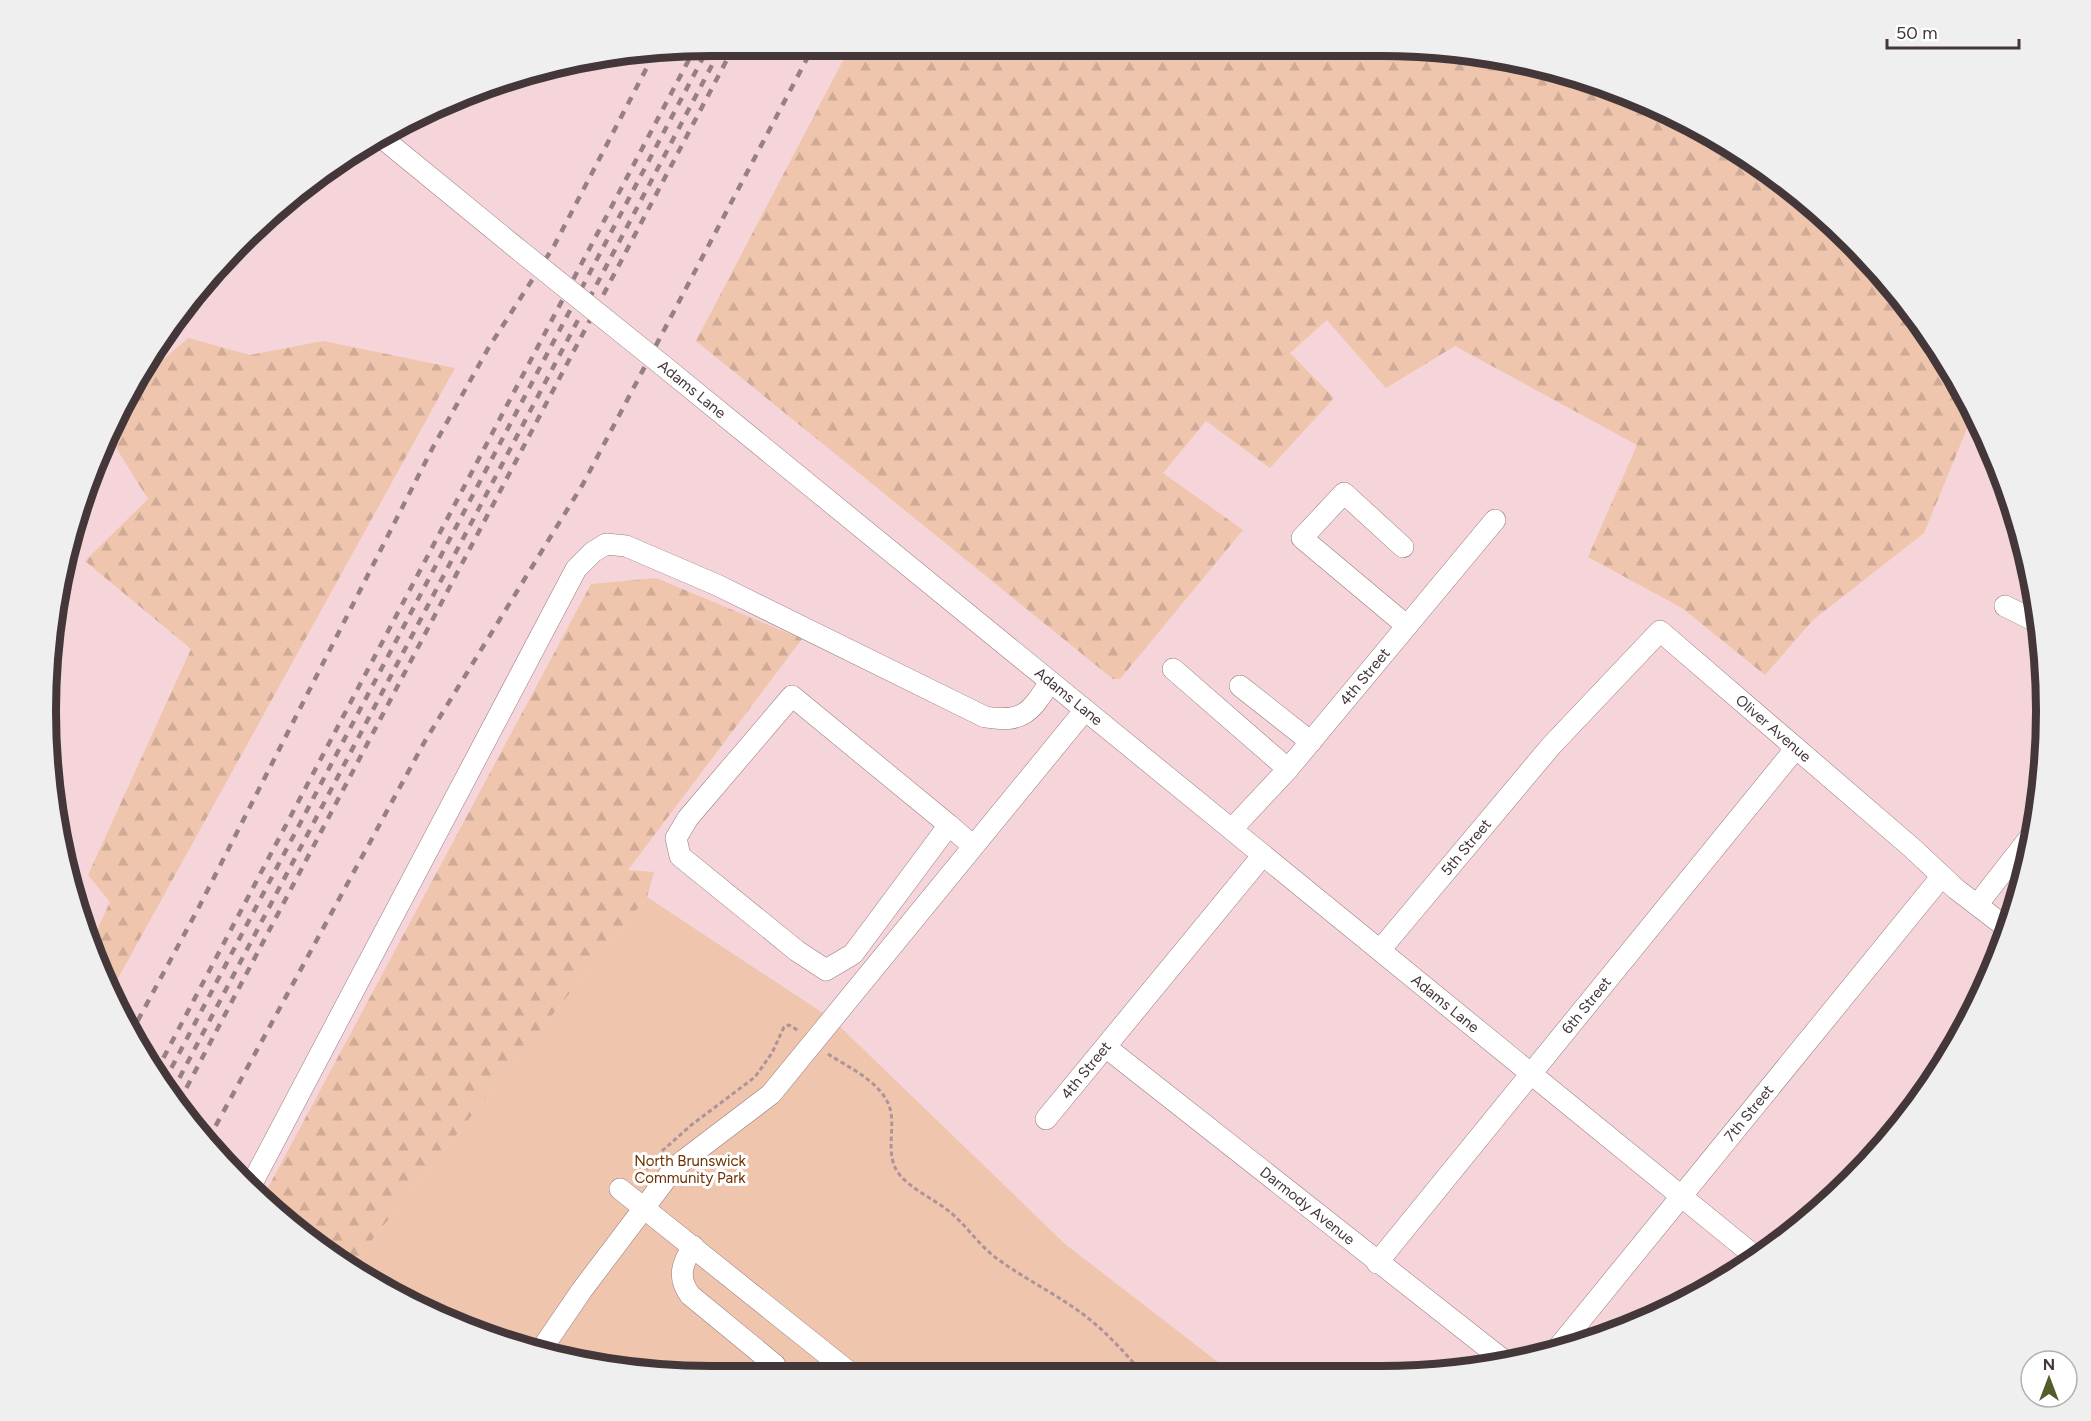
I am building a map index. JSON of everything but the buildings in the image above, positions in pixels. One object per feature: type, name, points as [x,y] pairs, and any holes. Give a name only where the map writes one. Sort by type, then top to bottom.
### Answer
[{"type":"street","name":"Adams Lane","points":[[386,141],[1232,829],[1531,1077],[1749,1252]]},
{"type":"street","points":[[1403,547],[1344,493],[1302,538],[1407,626]]},
{"type":"street","name":"4th Street","points":[[1232,829],[1288,770],[1495,520]]},
{"type":"street","points":[[254,1180],[576,569],[593,552],[606,544],[626,546],[728,590],[985,717],[1006,720],[1022,717],[1034,707],[1050,682]]},
{"type":"street","points":[[2005,606],[2029,618]]},
{"type":"street","name":"Oliver Avenue","points":[[1551,746],[1660,631],[1942,876],[2000,923]]},
{"type":"street","points":[[1173,669],[1288,770]]},
{"type":"street","points":[[1240,686],[1311,742]]},
{"type":"street","points":[[950,825],[853,954],[826,970],[797,951],[680,856],[676,838],[688,818],[792,696],[950,825],[973,846]]},
{"type":"street","points":[[545,1344],[644,1206],[675,1167],[771,1094],[1085,710]]},
{"type":"street","name":"5th Street","points":[[1380,950],[1551,746]]},
{"type":"street","name":"6th Street","points":[[1377,1263],[1531,1077],[1796,748]]},
{"type":"street","points":[[1977,905],[2020,850]]},
{"type":"street","name":"4th Street","points":[[1046,1119],[1107,1048],[1263,855]]},
{"type":"street","name":"7th Street","points":[[1566,1338],[1942,876]]},
{"type":"street","name":"Darmody Avenue","points":[[1107,1048],[1496,1355]]},
{"type":"street","points":[[620,1189],[843,1366]]},
{"type":"street","points":[[693,1246],[682,1268],[684,1287],[690,1295],[775,1365]]},
{"type":"path","points":[[724,1103],[755,1077],[772,1053],[784,1027],[795,1027],[804,1036]]},
{"type":"path","points":[[822,1049],[869,1080],[881,1092],[891,1117],[892,1162],[899,1173],[950,1211],[999,1260],[1096,1324],[1136,1366]]},
{"type":"green space","points":[[845,56],[1423,57],[1508,68],[1591,90],[1670,123],[1744,166],[1812,218],[1844,247],[1873,279],[1925,347],[1948,383],[1969,423],[1924,533],[1813,620],[1765,675],[1682,608],[1588,557],[1637,445],[1455,346],[1386,388],[1327,320],[1290,353],[1334,398],[1270,468],[1206,421],[1163,473],[1243,530],[1120,679],[1113,679],[696,341]]},
{"type":"green space","points":[[188,338],[250,355],[323,341],[455,368],[115,983],[95,934],[110,902],[88,875],[191,649],[85,561],[148,499],[113,443],[151,370]]},
{"type":"green space","points":[[656,578],[802,639],[628,870],[654,872],[647,897],[356,1261],[312,1230],[266,1191],[591,584]]},
{"type":"green space","name":"North Brunswick Community Park","points":[[647,897],[832,1019],[1065,1244],[1223,1366],[710,1366],[625,1360],[583,1353],[500,1331],[421,1298],[356,1261]]},
{"type":"railway","points":[[160,1065],[691,56]]},
{"type":"railway","points":[[167,1076],[704,56]]},
{"type":"railway","points":[[175,1086],[717,56]]},
{"type":"railway","points":[[182,1096],[729,56]]},
{"type":"railway","points":[[211,1134],[425,741],[583,484],[808,56]]},
{"type":"railway","points":[[136,1024],[199,907],[432,449],[489,347],[554,246],[652,59]]}]
